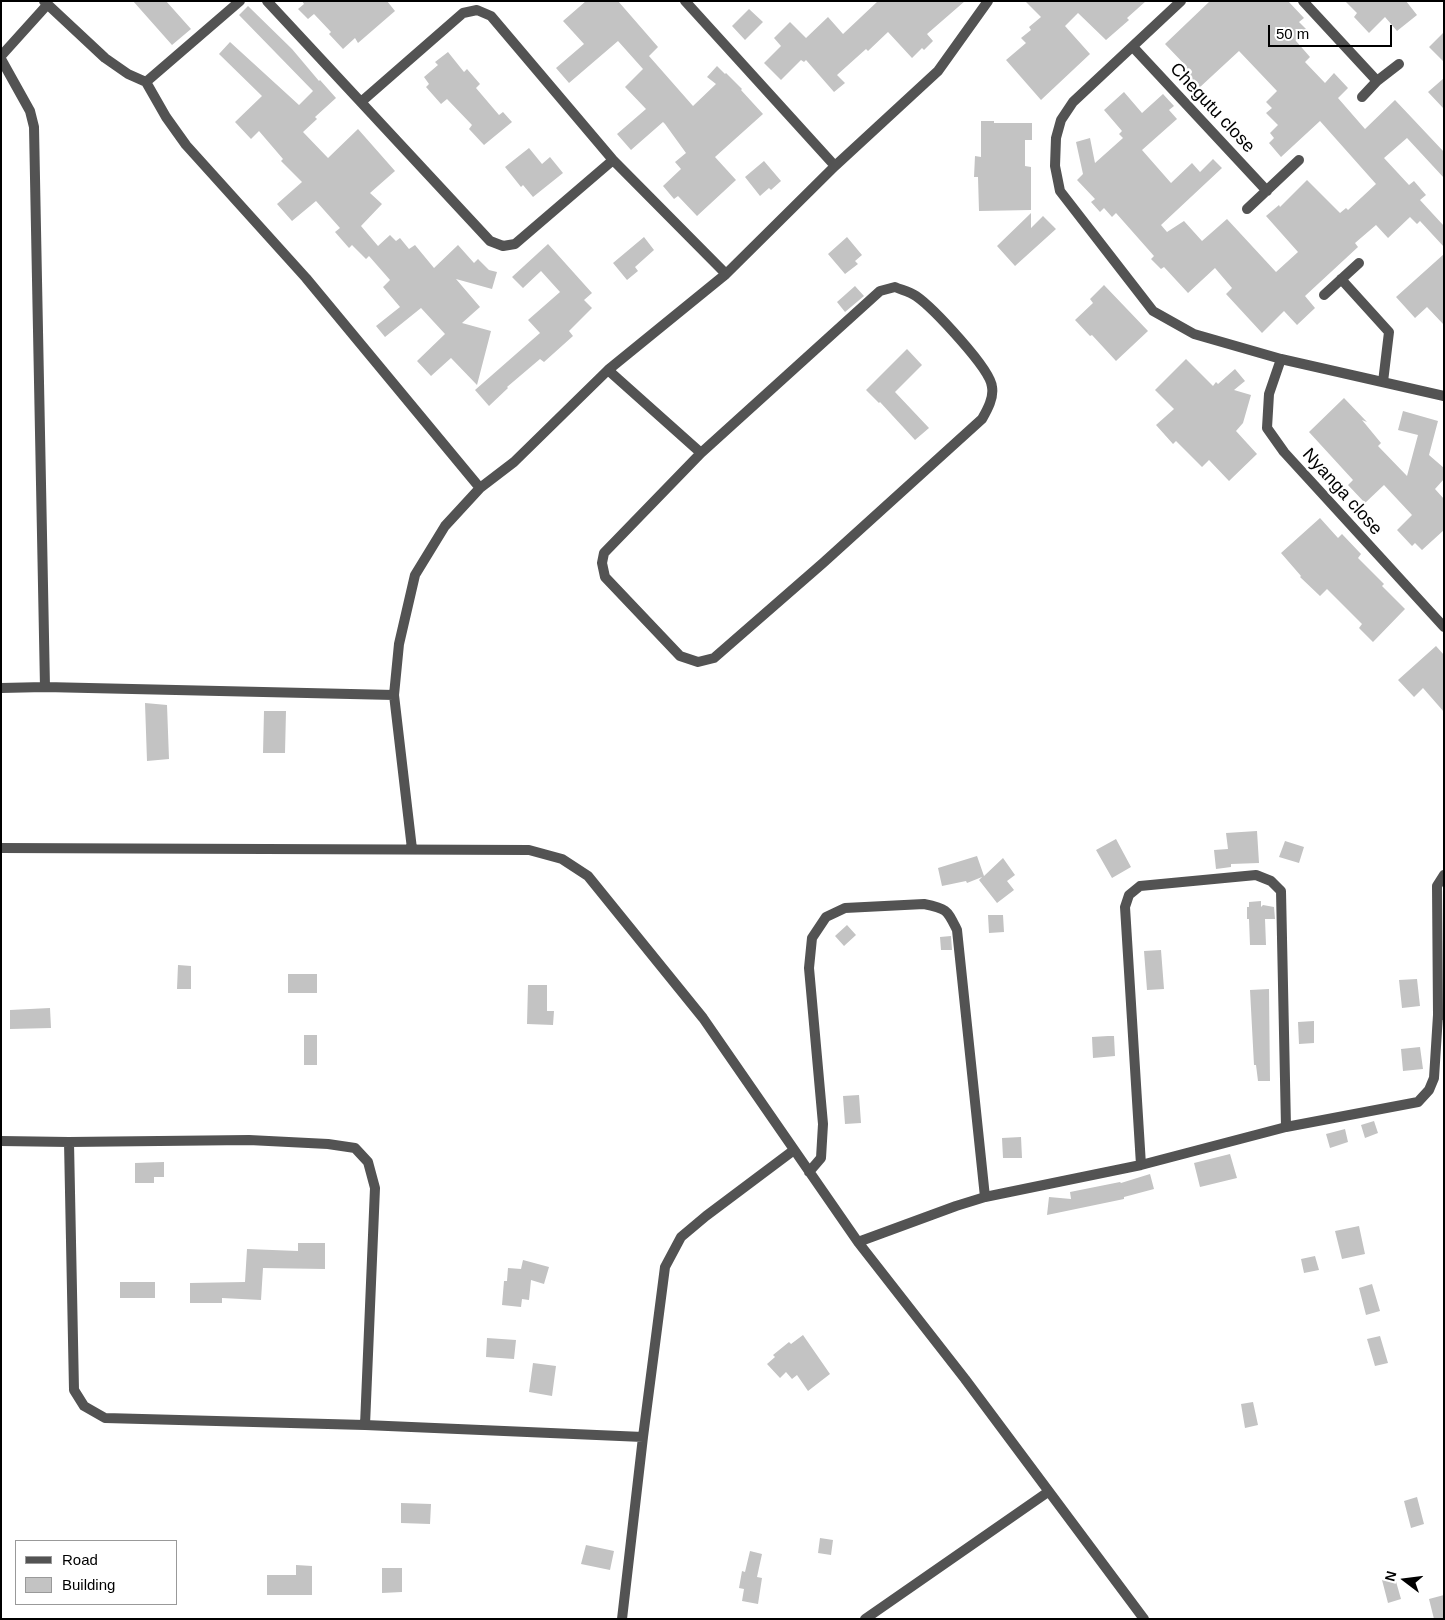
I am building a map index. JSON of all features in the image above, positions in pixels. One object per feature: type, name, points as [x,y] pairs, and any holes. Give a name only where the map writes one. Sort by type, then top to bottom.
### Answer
[{"type":"street","points":[[146,82],[240,1]]},
{"type":"street","points":[[267,1],[490,241],[503,246],[515,244],[613,160]]},
{"type":"street","points":[[685,1],[835,166]]},
{"type":"street","points":[[412,849],[394,695],[399,644],[415,575],[445,526],[480,488],[514,462],[608,370],[726,274],[835,166],[938,71],[988,1]]},
{"type":"street","points":[[1181,1],[1074,102],[1062,120],[1056,138],[1055,166],[1060,191],[1152,311],[1173,324],[1194,334],[1281,360],[1444,396]]},
{"type":"street","points":[[1302,1],[1377,81]]},
{"type":"street","points":[[45,687],[34,127],[30,110],[1,58],[45,3],[105,58],[128,74],[146,82],[186,145],[306,278],[480,488]]},
{"type":"street","points":[[361,102],[463,13],[477,10],[491,16],[613,160],[726,274]]},
{"type":"street","name":"Chegutu close","points":[[1133,47],[1267,191]]},
{"type":"street","points":[[1362,96],[1377,81],[1400,64]]},
{"type":"street","points":[[1247,209],[1300,160]]},
{"type":"street","points":[[1324,295],[1359,263]]},
{"type":"street","points":[[1341,280],[1389,332],[1383,382]]},
{"type":"street","points":[[895,287],[916,296],[937,314],[981,364],[993,386],[990,405],[982,419],[823,563],[714,658],[698,662],[680,656],[605,577],[602,563],[604,553],[701,452],[880,291],[895,287]]},
{"type":"street","name":"Nyanga close","points":[[1281,360],[1269,394],[1267,428],[1284,452],[1444,627]]},
{"type":"street","points":[[608,370],[701,452]]},
{"type":"street","points":[[1,688],[45,687],[394,695]]},
{"type":"street","points":[[1,848],[529,850],[562,859],[588,876],[703,1018],[858,1242],[965,1379],[1144,1619]]},
{"type":"street","points":[[1141,1165],[1125,906],[1129,895],[1140,886],[1256,875],[1271,881],[1281,891],[1286,1127]]},
{"type":"street","points":[[858,1242],[985,1197],[1141,1165],[1286,1127],[1418,1102],[1429,1090],[1434,1078],[1441,1015],[1437,886],[1444,875]]},
{"type":"street","points":[[809,1172],[821,1158],[823,1124],[809,968],[812,938],[826,917],[846,908],[924,904],[948,912],[958,930],[985,1197]]},
{"type":"street","points":[[1,1141],[248,1140],[328,1144],[356,1148],[368,1162],[375,1188],[365,1425]]},
{"type":"street","points":[[69,1142],[74,1390],[84,1406],[105,1418],[365,1425],[643,1437]]},
{"type":"street","points":[[622,1619],[665,1267],[681,1237],[794,1150]]},
{"type":"street","points":[[865,1619],[1048,1492]]},
{"type":"building","points":[[133,1],[166,1],[191,29],[172,45]]},
{"type":"building","points":[[302,1],[387,1],[395,11],[358,43],[355,38],[343,49],[329,34],[331,32],[314,14],[308,19],[298,9],[304,4]]},
{"type":"building","points":[[586,1],[618,1],[658,47],[649,56],[693,106],[716,84],[707,77],[717,66],[742,89],[763,114],[715,157],[736,180],[697,216],[678,196],[674,199],[663,186],[681,169],[675,162],[686,153],[665,124],[663,122],[631,150],[617,134],[646,109],[625,87],[643,69],[618,41],[569,83],[556,68],[584,44],[563,21]]},
{"type":"building","points":[[878,1],[965,1],[927,34],[933,41],[912,58],[888,32],[868,51],[866,49],[837,75],[845,83],[834,92],[806,60],[804,62],[801,60],[781,80],[764,63],[781,46],[774,38],[790,22],[806,38],[828,17],[843,34]]},
{"type":"building","points":[[1025,1],[1146,1],[1127,18],[1129,20],[1106,40],[1078,13],[1065,26],[1090,54],[1041,100],[1006,60],[1026,43],[1021,38],[1031,30],[1029,27],[1041,17]]},
{"type":"building","points":[[1210,1],[1288,1],[1304,18],[1299,22],[1307,30],[1296,41],[1310,57],[1305,62],[1325,83],[1334,73],[1348,88],[1338,98],[1365,129],[1395,100],[1444,152],[1444,178],[1407,138],[1384,158],[1409,185],[1414,181],[1426,195],[1420,200],[1444,226],[1444,247],[1420,221],[1417,224],[1410,217],[1388,238],[1376,225],[1355,243],[1358,247],[1305,296],[1315,308],[1297,325],[1284,311],[1262,333],[1226,294],[1232,288],[1215,268],[1188,293],[1164,267],[1161,269],[1151,259],[1154,256],[1116,213],[1112,217],[1104,208],[1100,212],[1091,202],[1095,199],[1077,180],[1083,174],[1076,142],[1090,138],[1095,163],[1123,138],[1119,134],[1122,131],[1104,110],[1124,92],[1142,113],[1163,94],[1174,106],[1169,110],[1177,119],[1142,150],[1171,183],[1192,163],[1200,172],[1213,159],[1222,168],[1161,225],[1167,232],[1184,221],[1202,241],[1227,219],[1276,272],[1298,252],[1266,216],[1279,205],[1280,207],[1307,180],[1340,213],[1346,208],[1348,210],[1376,184],[1320,121],[1281,157],[1269,143],[1274,138],[1270,133],[1278,125],[1266,113],[1272,108],[1266,102],[1277,91],[1239,51],[1199,88],[1183,70],[1187,67],[1165,44]]},
{"type":"building","points":[[1345,1],[1406,1],[1417,15],[1397,31],[1385,17],[1369,33],[1354,17],[1357,13]]},
{"type":"building","points":[[248,6],[292,49],[336,98],[315,117],[317,119],[303,132],[328,158],[358,129],[395,171],[370,193],[382,204],[361,226],[378,246],[390,235],[396,241],[400,238],[409,249],[415,245],[434,268],[458,245],[474,263],[478,259],[489,270],[497,272],[492,289],[456,279],[480,307],[462,323],[491,331],[477,385],[451,358],[431,376],[417,361],[445,334],[421,308],[385,337],[376,326],[400,307],[383,287],[390,280],[369,256],[366,259],[352,245],[349,248],[335,232],[340,228],[316,201],[292,221],[277,204],[302,182],[281,161],[283,159],[259,131],[251,139],[235,122],[262,96],[219,54],[230,42],[299,105],[313,91],[239,15]]},
{"type":"building","points":[[749,9],[763,22],[745,40],[732,26]]},
{"type":"building","points":[[1444,32],[1444,62],[1429,47]]},
{"type":"building","points":[[448,52],[464,72],[467,69],[480,84],[476,88],[499,115],[503,112],[512,122],[484,145],[469,129],[472,125],[447,99],[441,104],[426,87],[429,84],[424,77],[438,65],[435,62]]},
{"type":"building","points":[[1444,78],[1444,109],[1428,92]]},
{"type":"building","points":[[981,121],[1032,123],[1032,140],[1025,140],[1025,166],[1031,167],[1031,210],[979,211],[978,177],[974,177],[975,156],[981,157]]},
{"type":"building","points":[[529,148],[542,164],[550,157],[563,173],[533,197],[523,185],[521,187],[505,167]]},
{"type":"building","points":[[764,161],[781,181],[771,190],[769,188],[760,196],[745,177]]},
{"type":"building","points":[[1031,213],[1031,228],[1043,216],[1056,229],[1015,266],[997,246]]},
{"type":"building","points":[[644,237],[654,250],[635,267],[638,271],[627,280],[613,263]]},
{"type":"building","points":[[847,237],[862,255],[855,261],[858,264],[845,274],[828,254]]},
{"type":"building","points":[[548,244],[592,293],[584,300],[592,308],[569,331],[573,336],[544,362],[540,359],[507,387],[489,406],[475,390],[540,333],[528,320],[560,292],[541,271],[523,288],[512,277]]},
{"type":"building","points":[[1444,254],[1444,325],[1427,307],[1415,318],[1396,297]]},
{"type":"building","points":[[1104,285],[1148,331],[1116,361],[1075,320],[1093,303],[1090,299]]},
{"type":"building","points":[[855,286],[864,296],[845,312],[837,302]]},
{"type":"building","points":[[907,349],[922,365],[895,392],[929,428],[915,440],[880,402],[866,390]]},
{"type":"building","points":[[1186,359],[1213,386],[1235,369],[1245,381],[1234,390],[1251,395],[1243,423],[1236,431],[1257,454],[1229,481],[1209,460],[1202,467],[1176,441],[1173,444],[1156,425],[1174,409],[1155,390]]},
{"type":"building","points":[[1344,398],[1367,422],[1362,420],[1381,443],[1378,446],[1407,476],[1418,435],[1398,430],[1403,411],[1438,421],[1429,455],[1444,468],[1444,479],[1435,489],[1444,499],[1444,530],[1422,550],[1415,543],[1412,546],[1397,530],[1412,515],[1384,485],[1365,503],[1348,485],[1353,480],[1309,432]]},
{"type":"building","points":[[1320,518],[1338,538],[1342,534],[1361,554],[1358,558],[1405,609],[1373,642],[1359,628],[1362,624],[1327,589],[1320,596],[1300,577],[1281,553]]},
{"type":"building","points":[[1436,646],[1444,655],[1444,712],[1423,688],[1414,697],[1398,680]]},
{"type":"building","points":[[145,703],[167,705],[169,759],[147,761]]},
{"type":"building","points":[[264,711],[286,711],[285,753],[263,753]]},
{"type":"building","points":[[1257,831],[1259,863],[1231,864],[1231,867],[1216,869],[1214,850],[1228,849],[1226,833]]},
{"type":"building","points":[[1116,839],[1131,867],[1112,878],[1096,850]]},
{"type":"building","points":[[1285,841],[1304,847],[1299,863],[1279,857]]},
{"type":"building","points":[[977,856],[984,876],[1003,858],[1015,875],[1007,881],[1014,890],[997,903],[979,880],[982,877],[967,883],[966,881],[942,886],[938,868]]},
{"type":"building","points":[[1261,901],[1261,907],[1263,905],[1274,907],[1275,919],[1265,919],[1266,945],[1250,945],[1247,907],[1249,907],[1249,902]]},
{"type":"building","points":[[988,915],[1003,915],[1004,932],[989,933]]},
{"type":"building","points":[[847,925],[856,935],[844,946],[835,936]]},
{"type":"building","points":[[951,936],[952,950],[941,950],[940,937]]},
{"type":"building","points":[[1161,950],[1164,989],[1147,990],[1144,951]]},
{"type":"building","points":[[178,965],[191,966],[191,989],[177,989]]},
{"type":"building","points":[[288,974],[317,974],[317,993],[288,993]]},
{"type":"building","points":[[1417,979],[1420,1006],[1402,1008],[1399,980]]},
{"type":"building","points":[[528,985],[547,985],[547,1011],[554,1011],[553,1025],[527,1024]]},
{"type":"building","points":[[1269,989],[1270,1081],[1258,1081],[1256,1065],[1254,1065],[1250,990]]},
{"type":"building","points":[[50,1008],[51,1028],[10,1029],[10,1010]]},
{"type":"building","points":[[1314,1021],[1314,1043],[1299,1044],[1298,1022]]},
{"type":"building","points":[[304,1035],[317,1035],[317,1065],[304,1065]]},
{"type":"building","points":[[1114,1036],[1115,1056],[1093,1058],[1092,1037]]},
{"type":"building","points":[[1420,1047],[1423,1069],[1403,1071],[1401,1049]]},
{"type":"building","points":[[859,1095],[861,1123],[845,1124],[843,1096]]},
{"type":"building","points":[[1374,1121],[1378,1133],[1365,1138],[1361,1125]]},
{"type":"building","points":[[1345,1129],[1348,1142],[1330,1148],[1326,1134]]},
{"type":"building","points":[[1021,1137],[1022,1158],[1003,1158],[1002,1138]]},
{"type":"building","points":[[1230,1154],[1237,1178],[1200,1187],[1194,1163]]},
{"type":"building","points":[[164,1162],[164,1177],[154,1177],[154,1183],[135,1183],[135,1163]]},
{"type":"building","points":[[1150,1174],[1154,1189],[1124,1197],[1124,1199],[1047,1215],[1049,1197],[1071,1199],[1070,1192],[1121,1183]]},
{"type":"building","points":[[1359,1226],[1365,1254],[1342,1259],[1335,1231]]},
{"type":"building","points":[[298,1243],[325,1243],[325,1269],[263,1268],[261,1300],[222,1298],[222,1303],[190,1303],[190,1283],[245,1282],[247,1249],[298,1251]]},
{"type":"building","points":[[1315,1256],[1319,1270],[1304,1273],[1301,1259]]},
{"type":"building","points":[[523,1260],[549,1267],[544,1284],[531,1280],[529,1300],[522,1299],[521,1307],[502,1305],[504,1281],[507,1281],[508,1268],[521,1269]]},
{"type":"building","points":[[120,1282],[155,1282],[155,1298],[120,1298]]},
{"type":"building","points":[[1372,1284],[1380,1311],[1366,1315],[1359,1288]]},
{"type":"building","points":[[803,1335],[830,1374],[808,1391],[797,1375],[792,1379],[786,1372],[780,1378],[767,1364],[775,1357],[773,1355],[789,1342],[791,1344]]},
{"type":"building","points":[[1380,1336],[1388,1363],[1375,1366],[1367,1339]]},
{"type":"building","points":[[487,1338],[516,1340],[514,1359],[486,1357]]},
{"type":"building","points":[[533,1363],[556,1366],[552,1396],[529,1392]]},
{"type":"building","points":[[1253,1402],[1258,1425],[1245,1428],[1241,1404]]},
{"type":"building","points":[[1417,1497],[1424,1524],[1411,1528],[1404,1501]]},
{"type":"building","points":[[401,1503],[431,1504],[430,1524],[401,1523]]},
{"type":"building","points":[[820,1538],[833,1540],[831,1555],[818,1553]]},
{"type":"building","points":[[586,1545],[614,1551],[610,1570],[581,1564]]},
{"type":"building","points":[[750,1551],[762,1554],[757,1577],[762,1578],[758,1604],[742,1601],[744,1589],[739,1588],[742,1571],[745,1572]]},
{"type":"building","points":[[296,1565],[312,1566],[312,1595],[267,1595],[267,1575],[296,1575]]},
{"type":"building","points":[[382,1568],[402,1568],[402,1592],[382,1593]]},
{"type":"building","points":[[1395,1578],[1401,1599],[1388,1603],[1382,1580]]},
{"type":"building","points":[[1444,1595],[1444,1619],[1434,1619],[1429,1599]]}]
